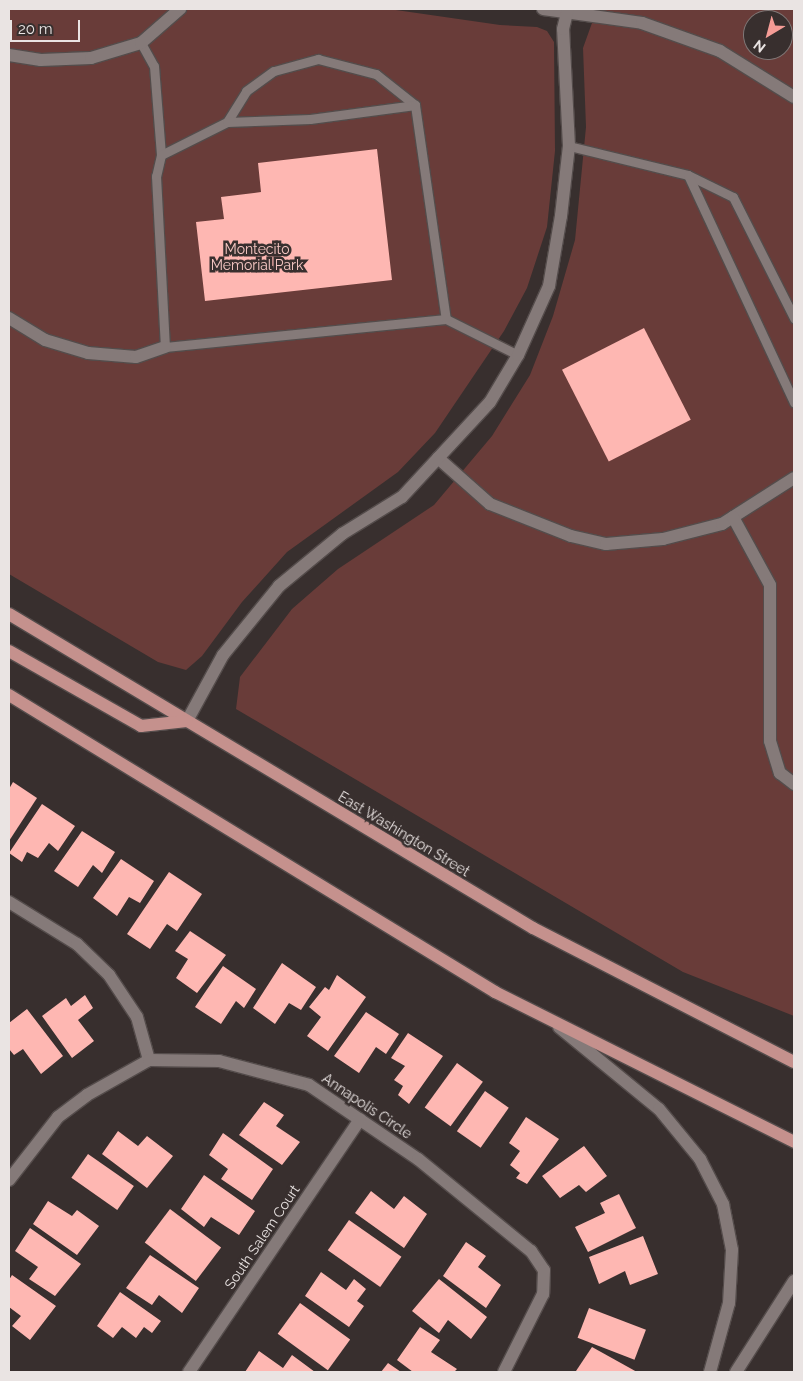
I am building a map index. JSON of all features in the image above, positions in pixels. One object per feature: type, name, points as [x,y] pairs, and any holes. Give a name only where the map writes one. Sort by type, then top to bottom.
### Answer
[{"type":"main road","name":"East Washington Street","points":[[9,614],[533,928],[794,1062]]},
{"type":"main road","points":[[9,651],[141,726],[187,721]]},
{"type":"main road","points":[[9,695],[495,992],[557,1025],[794,1142]]},
{"type":"street","points":[[9,55],[41,60],[91,58],[141,43],[180,9]]},
{"type":"street","points":[[543,9],[568,9],[642,23],[720,51],[794,97]]},
{"type":"street","points":[[187,721],[223,655],[279,586],[342,534],[402,497],[490,402],[518,355],[549,286],[569,146],[562,29],[568,9]]},
{"type":"street","points":[[9,318],[45,340],[88,353],[136,357],[165,347]]},
{"type":"street","points":[[438,458],[490,504],[537,525],[606,544],[663,539],[722,524],[794,478]]},
{"type":"street","points":[[733,517],[770,586],[770,741],[780,773],[794,784]]},
{"type":"street","points":[[9,902],[77,944],[109,975],[138,1018],[149,1060],[87,1095],[58,1117],[9,1180]]},
{"type":"street","points":[[557,1025],[659,1109],[700,1159],[723,1204],[732,1250],[730,1303],[710,1372]]},
{"type":"street","name":"Annapolis Circle","points":[[149,1060],[219,1061],[263,1071],[309,1085],[360,1120],[511,1231],[544,1270],[543,1294],[533,1320],[504,1372]]},
{"type":"street","name":"South Salem Court","points":[[189,1372],[360,1120]]},
{"type":"street","points":[[736,1372],[794,1280]]},
{"type":"lane","points":[[141,43],[154,66],[161,156],[156,176],[165,347],[446,319],[518,355]]},
{"type":"lane","points":[[227,122],[246,91],[274,71],[318,59],[376,74],[415,105],[446,319]]},
{"type":"lane","points":[[161,156],[227,122],[310,119],[415,105]]},
{"type":"lane","points":[[569,146],[688,174],[733,197],[794,318]]},
{"type":"lane","points":[[688,174],[794,402]]},
{"type":"lane","points":[[789,391],[794,383]]},
{"type":"green space","name":"Montecito Memorial Park","points":[[9,9],[389,9],[500,25],[537,27],[547,31],[554,42],[555,151],[547,227],[527,288],[504,331],[435,433],[398,472],[287,552],[242,602],[202,656],[186,670],[158,662],[9,574]]},
{"type":"green space","points":[[597,9],[794,9],[794,1016],[683,972],[236,709],[240,677],[292,609],[338,569],[434,505],[492,436],[530,375],[553,316],[575,240],[586,127],[583,48]]},
{"type":"building","points":[[377,149],[392,280],[205,301],[196,222],[224,219],[221,197],[261,192],[258,163]]},
{"type":"building","points":[[644,328],[691,420],[609,462],[562,370]]},
{"type":"building","points":[[13,782],[37,798],[9,841],[9,789]]},
{"type":"building","points":[[42,804],[75,826],[58,851],[49,843],[38,858],[27,852],[22,862],[9,853]]},
{"type":"building","points":[[82,831],[115,852],[102,873],[93,865],[78,887],[54,871]]},
{"type":"building","points":[[121,859],[154,881],[140,903],[129,897],[117,916],[93,898]]},
{"type":"building","points":[[169,872],[202,894],[177,931],[167,924],[150,949],[127,934]]},
{"type":"building","points":[[190,931],[226,955],[197,993],[176,978],[188,959],[175,951]]},
{"type":"building","points":[[282,963],[316,987],[301,1010],[289,1003],[275,1024],[253,1008]]},
{"type":"building","points":[[223,966],[256,989],[244,1008],[236,1001],[221,1024],[195,1007]]},
{"type":"building","points":[[337,975],[366,997],[328,1051],[307,1036],[321,1017],[309,1007],[325,987],[329,990]]},
{"type":"building","points":[[85,995],[93,1008],[78,1020],[94,1041],[72,1058],[42,1016],[66,998],[71,1006]]},
{"type":"building","points":[[27,1009],[63,1056],[41,1074],[23,1049],[14,1055],[9,1049],[9,1023]]},
{"type":"building","points":[[366,1012],[399,1034],[386,1054],[376,1047],[359,1073],[334,1056]]},
{"type":"building","points":[[408,1033],[443,1056],[409,1104],[398,1095],[403,1086],[394,1080],[405,1066],[391,1058]]},
{"type":"building","points":[[457,1063],[483,1082],[451,1126],[425,1107]]},
{"type":"building","points":[[485,1091],[509,1108],[481,1148],[457,1131]]},
{"type":"building","points":[[264,1102],[284,1115],[276,1126],[300,1142],[282,1165],[239,1135]]},
{"type":"building","points":[[526,1117],[559,1139],[527,1184],[516,1178],[520,1173],[510,1165],[520,1151],[509,1143]]},
{"type":"building","points":[[118,1131],[138,1146],[147,1136],[173,1156],[147,1188],[102,1154]]},
{"type":"building","points":[[223,1133],[273,1169],[252,1200],[221,1179],[228,1169],[209,1155]]},
{"type":"building","points":[[584,1146],[607,1176],[586,1192],[579,1185],[560,1198],[542,1176]]},
{"type":"building","points":[[88,1154],[134,1186],[117,1210],[71,1178]]},
{"type":"building","points":[[204,1175],[255,1211],[239,1235],[211,1217],[204,1227],[181,1209]]},
{"type":"building","points":[[371,1191],[394,1209],[404,1196],[427,1214],[404,1248],[355,1213]]},
{"type":"building","points":[[619,1194],[636,1228],[588,1252],[575,1227],[605,1213],[600,1203]]},
{"type":"building","points":[[48,1201],[72,1216],[77,1210],[99,1226],[77,1255],[33,1224]]},
{"type":"building","points":[[170,1209],[221,1248],[196,1281],[145,1243]]},
{"type":"building","points":[[349,1220],[401,1257],[380,1287],[328,1250]]},
{"type":"building","points":[[30,1228],[81,1264],[55,1296],[29,1279],[38,1267],[15,1251]]},
{"type":"building","points":[[643,1236],[658,1274],[630,1285],[625,1271],[599,1284],[589,1257]]},
{"type":"building","points":[[466,1242],[486,1256],[478,1267],[501,1285],[486,1308],[443,1276]]},
{"type":"building","points":[[150,1255],[199,1288],[182,1313],[159,1295],[152,1305],[126,1288]]},
{"type":"building","points":[[321,1272],[346,1290],[354,1279],[366,1289],[357,1301],[364,1306],[349,1327],[305,1296]]},
{"type":"building","points":[[12,1275],[56,1306],[30,1340],[12,1326],[21,1316],[9,1307],[9,1280]]},
{"type":"building","points":[[439,1279],[487,1317],[471,1339],[448,1320],[439,1333],[412,1311]]},
{"type":"building","points":[[120,1292],[161,1321],[152,1333],[144,1327],[136,1338],[122,1327],[113,1338],[97,1326]]},
{"type":"building","points":[[300,1303],[350,1339],[328,1370],[278,1334]]},
{"type":"building","points":[[589,1308],[646,1330],[634,1360],[578,1338]]},
{"type":"building","points":[[420,1327],[440,1340],[431,1352],[457,1369],[454,1372],[413,1372],[397,1360]]},
{"type":"building","points":[[592,1347],[637,1372],[576,1371]]},
{"type":"building","points":[[259,1351],[283,1368],[292,1355],[315,1372],[245,1372]]},
{"type":"building","points":[[388,1363],[401,1372],[381,1372]]}]
